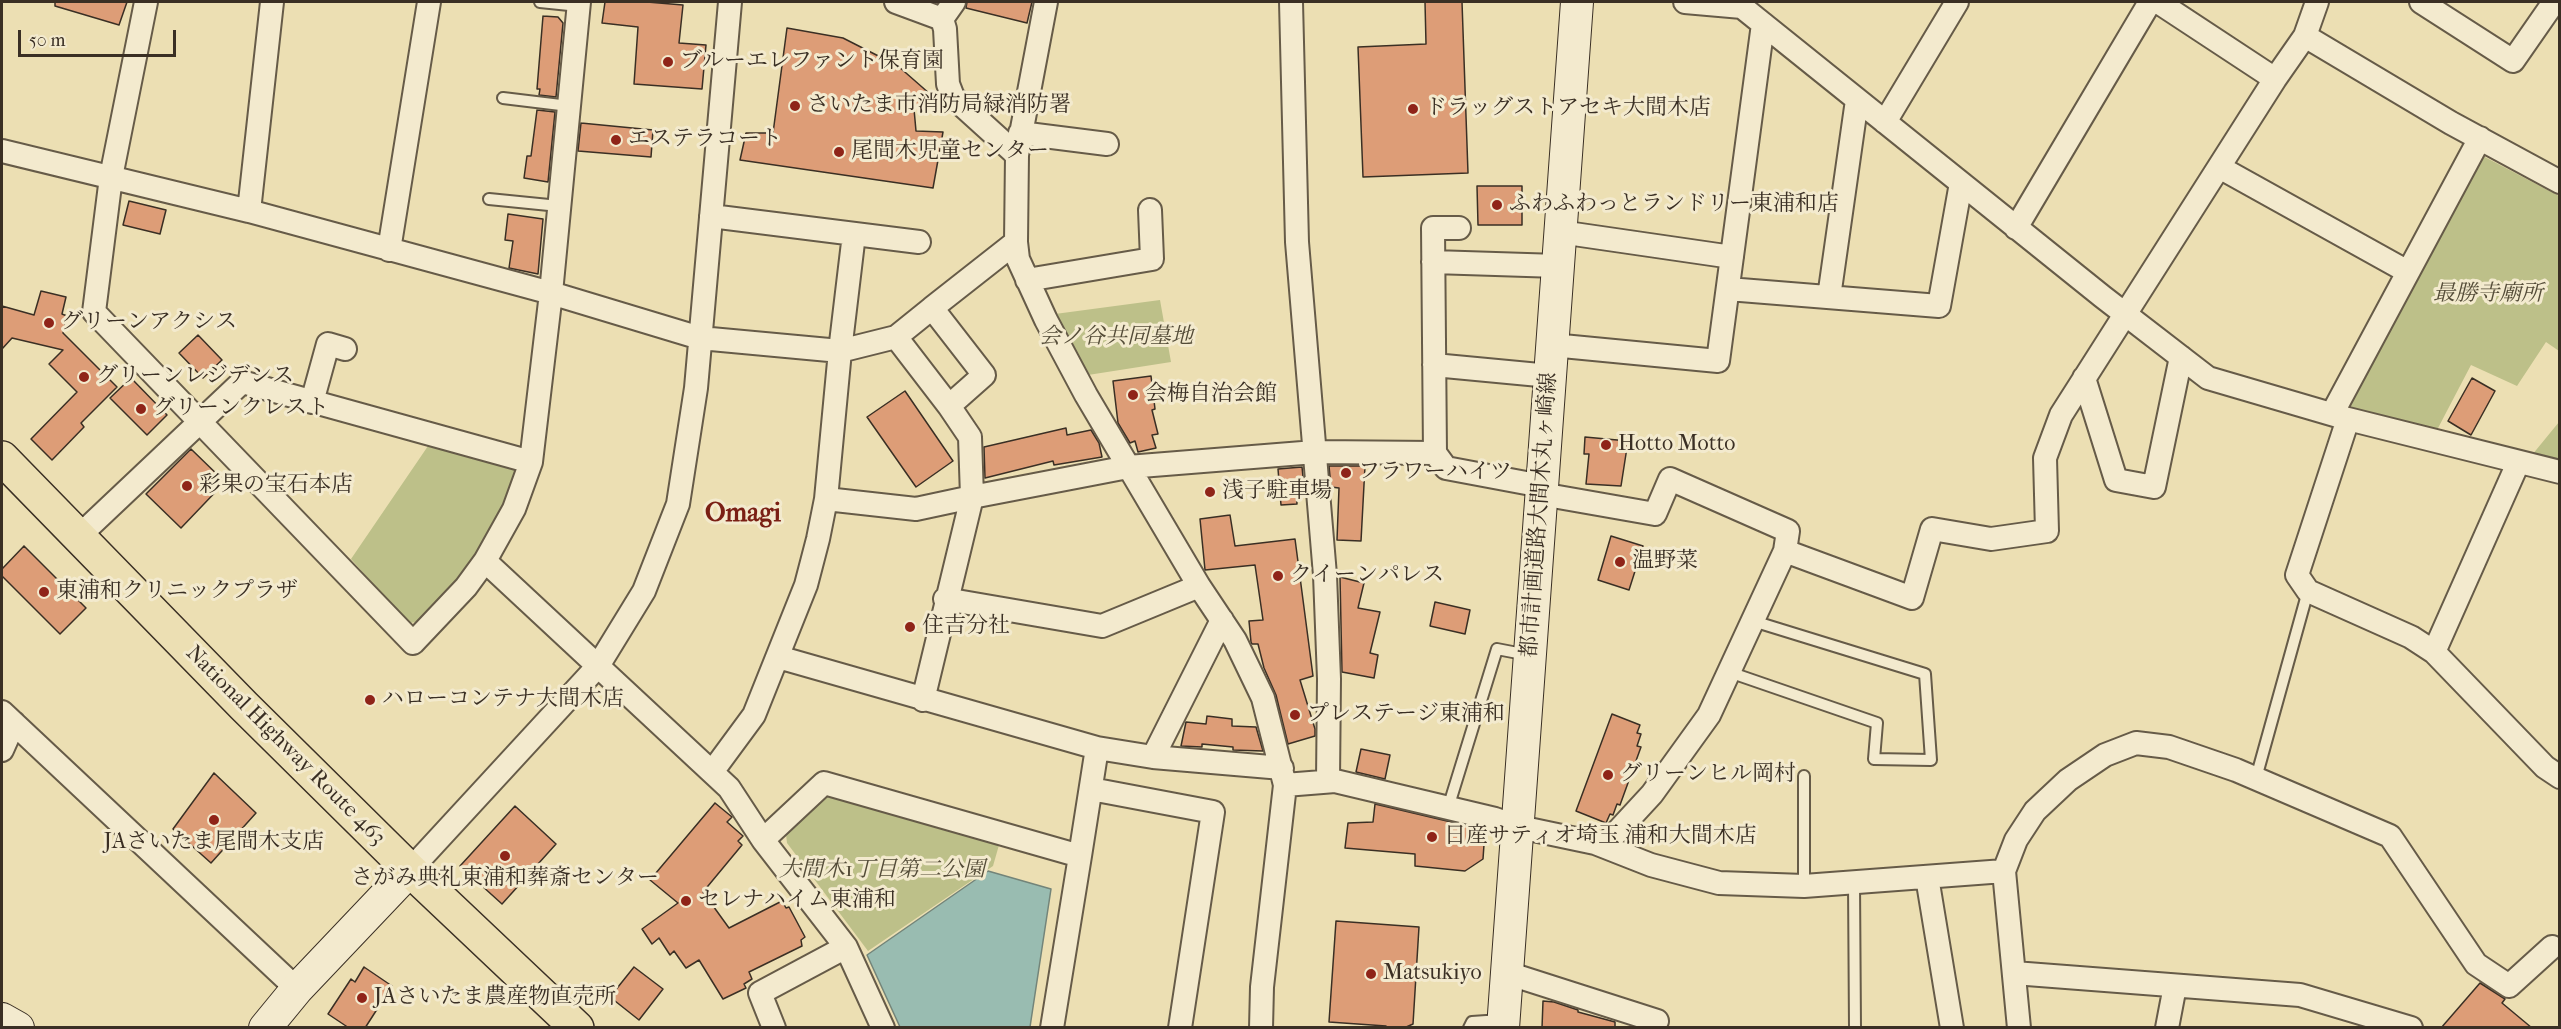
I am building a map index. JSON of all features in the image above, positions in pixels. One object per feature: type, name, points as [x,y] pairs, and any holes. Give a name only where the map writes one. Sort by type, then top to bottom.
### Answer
[{"type":"highway","name":"National Highway Route 463","points":[[7,474],[78,537],[410,870],[577,1028]]},
{"type":"street","points":[[146,2],[111,177],[94,312],[413,643],[466,586],[485,561],[510,520],[522,494],[531,462],[551,293],[579,4]]},
{"type":"street","points":[[249,211],[272,2]]},
{"type":"street","points":[[389,250],[429,2]]},
{"type":"street","points":[[265,1028],[297,989],[598,666],[644,591],[678,504],[696,388],[730,2]]},
{"type":"street","points":[[896,2],[948,10],[945,29],[948,84],[953,97],[1019,144],[1107,144]]},
{"type":"street","points":[[1046,2],[1019,144],[1016,242],[1018,259],[1066,357],[1128,467],[1199,586],[1244,655],[1257,682],[1283,776],[1262,987],[1261,1028]]},
{"type":"street","points":[[1291,2],[1297,242],[1325,575],[1329,679],[1328,780]]},
{"type":"street","name":"都市計画道路大間木丸ヶ崎線","points":[[1503,1023],[1577,2]]},
{"type":"street","points":[[1685,2],[1742,4],[1763,24],[2016,228],[2208,378],[2340,416],[2559,472]]},
{"type":"street","points":[[1885,122],[1957,2]]},
{"type":"street","points":[[2016,228],[2150,2]]},
{"type":"street","points":[[2158,2],[2275,79]]},
{"type":"street","points":[[1785,551],[1912,598],[1932,529],[1991,539],[2047,531],[2046,458],[2061,415],[2275,79],[2305,36],[2317,2]]},
{"type":"street","points":[[2421,2],[2513,61],[2554,2]]},
{"type":"street","points":[[1434,365],[1551,361],[1718,361],[1763,24]]},
{"type":"street","points":[[2305,36],[2480,138],[2557,177]]},
{"type":"street","points":[[1829,297],[1857,100]]},
{"type":"street","points":[[2480,138],[2408,272],[2340,416],[2297,575],[2308,591],[2411,637],[2434,652],[2545,767],[2559,777]]},
{"type":"street","points":[[2,151],[249,211],[551,293],[700,338],[840,351],[896,337],[1016,242]]},
{"type":"street","points":[[2219,167],[2408,272]]},
{"type":"street","points":[[1728,289],[1939,306],[1961,183]]},
{"type":"street","points":[[1028,280],[1152,259],[1150,210]]},
{"type":"street","points":[[711,216],[919,242]]},
{"type":"street","points":[[1459,228],[1433,228],[1435,453],[1446,468],[1655,514],[1670,479],[1788,531],[1785,551],[1710,716],[1652,795],[1604,846]]},
{"type":"street","points":[[1560,232],[1732,257]]},
{"type":"street","points":[[712,772],[754,715],[806,585],[826,499],[840,351],[855,234]]},
{"type":"street","points":[[1433,261],[1558,266]]},
{"type":"street","points":[[932,308],[984,375],[949,406]]},
{"type":"street","points":[[896,337],[970,437],[972,497],[945,599],[923,700]]},
{"type":"street","points":[[312,402],[328,344],[345,349]]},
{"type":"street","points":[[2085,378],[2116,480],[2154,488],[2181,357]]},
{"type":"street","points":[[78,537],[242,382],[531,462]]},
{"type":"street","points":[[826,499],[916,509],[1128,467],[1315,452],[1435,453]]},
{"type":"street","points":[[2434,652],[2518,463]]},
{"type":"street","points":[[485,561],[729,788],[763,840],[846,947],[883,1028]]},
{"type":"street","points":[[945,599],[1102,626],[1199,586]]},
{"type":"street","points":[[1153,757],[1222,620]]},
{"type":"street","points":[[778,657],[1097,748],[1283,776],[1328,780],[1604,846],[1637,860],[1698,879],[1744,885],[1804,886],[2004,871]]},
{"type":"street","points":[[8,717],[297,989]]},
{"type":"street","points":[[2,750],[8,717]]},
{"type":"street","points":[[2019,1028],[2004,871],[2016,840],[2035,811],[2068,780],[2105,755],[2136,743],[2169,747],[2256,778],[2390,836],[2476,964],[2509,986],[2552,947]]},
{"type":"street","points":[[1052,1028],[1097,748]]},
{"type":"street","points":[[763,840],[825,783],[1080,856]]},
{"type":"street","points":[[1090,789],[1213,812],[1180,1028]]},
{"type":"street","points":[[1927,877],[1952,1028]]},
{"type":"street","points":[[774,1028],[760,993],[846,947]]},
{"type":"street","points":[[1507,973],[1657,1020]]},
{"type":"street","points":[[2014,973],[2300,995],[2411,1028]]},
{"type":"street","points":[[2167,1028],[2175,986]]},
{"type":"street","points":[[2,1020],[18,1028]]},
{"type":"lane","points":[[540,2],[579,4]]},
{"type":"lane","points":[[503,98],[569,106]]},
{"type":"lane","points":[[489,199],[559,206]]},
{"type":"lane","points":[[2256,778],[2308,591]]},
{"type":"lane","points":[[1729,672],[1877,723],[1874,759],[1931,760],[1925,674],[1753,621]]},
{"type":"lane","points":[[1448,808],[1497,649],[1530,655]]},
{"type":"lane","points":[[1804,776],[1804,886]]},
{"type":"lane","points":[[1854,883],[1855,1028]]},
{"type":"lane","points":[[1469,1028],[1472,1022],[1503,1023]]},
{"type":"green space","name":"最勝寺廟所","points":[[2481,155],[2559,196],[2559,351],[2546,342],[2517,386],[2471,365],[2437,430],[2346,406]]},
{"type":"green space","name":"会ノ谷共同墓地","points":[[1160,300],[1171,362],[1088,375],[1055,314]]},
{"type":"green space","points":[[2559,422],[2559,463],[2532,455]]},
{"type":"green space","points":[[428,446],[513,467],[517,475],[492,530],[469,569],[419,622],[408,623],[351,559]]},
{"type":"green space","name":"大間木1丁目第二公園","points":[[838,796],[999,845],[993,866],[868,951],[787,843],[786,834],[823,798]]},
{"type":"water","points":[[988,871],[1051,889],[1030,1027],[900,1027],[867,955]]},
{"type":"building","points":[[55,2],[127,2],[119,25],[55,6]]},
{"type":"building","points":[[605,2],[683,5],[679,43],[706,45],[702,89],[634,84],[638,27],[602,23]]},
{"type":"building","points":[[967,2],[1032,2],[1027,23],[966,8]]},
{"type":"building","points":[[1425,2],[1462,2],[1468,173],[1363,177],[1358,47],[1426,44]]},
{"type":"building","points":[[543,16],[558,17],[563,23],[556,97],[539,95],[540,89],[537,89]]},
{"type":"building","points":[[787,28],[843,38],[898,66],[930,94],[914,109],[916,131],[943,132],[933,188],[740,160],[746,133],[773,133]]},
{"type":"building","points":[[537,110],[555,112],[548,182],[524,178],[527,156],[531,156]]},
{"type":"building","name":"エステラコート","points":[[581,123],[653,130],[651,157],[578,151]]},
{"type":"building","points":[[1477,186],[1522,186],[1522,225],[1478,225]]},
{"type":"building","points":[[129,201],[166,210],[160,234],[123,225]]},
{"type":"building","points":[[508,214],[543,219],[538,274],[509,268],[513,241],[505,240]]},
{"type":"building","points":[[41,291],[66,297],[62,314],[67,316],[63,333],[117,387],[81,423],[84,427],[52,460],[31,439],[77,392],[49,364],[63,350],[12,338],[2,349],[2,306],[34,315]]},
{"type":"building","points":[[198,335],[222,360],[203,378],[179,353]]},
{"type":"building","points":[[1151,376],[1155,409],[1152,410],[1158,434],[1152,435],[1156,448],[1138,452],[1135,441],[1130,443],[1118,423],[1113,381]]},
{"type":"building","name":"グリーンクレスト","points":[[131,378],[167,415],[147,435],[110,398]]},
{"type":"building","points":[[2472,378],[2495,391],[2471,435],[2448,421]]},
{"type":"building","points":[[905,391],[953,461],[916,487],[867,417]]},
{"type":"building","points":[[1066,428],[1067,435],[1091,430],[1099,443],[1102,457],[1054,465],[1053,461],[985,478],[984,447]]},
{"type":"building","points":[[1585,437],[1628,441],[1621,486],[1586,484],[1589,454],[1584,454]]},
{"type":"building","points":[[191,449],[225,482],[181,528],[146,494]]},
{"type":"building","points":[[1329,466],[1365,466],[1361,541],[1337,540],[1339,488],[1331,487]]},
{"type":"building","points":[[1302,467],[1304,487],[1302,491],[1296,491],[1297,504],[1281,505],[1278,469]]},
{"type":"building","points":[[1230,515],[1235,546],[1295,539],[1313,676],[1300,680],[1315,729],[1315,736],[1288,744],[1276,695],[1264,668],[1258,644],[1251,642],[1249,621],[1263,620],[1255,565],[1205,570],[1200,519]]},
{"type":"building","points":[[1611,536],[1643,546],[1629,590],[1598,580]]},
{"type":"building","name":"東浦和クリニックプラザ","points":[[24,546],[86,608],[60,634],[2,576],[2,569]]},
{"type":"building","points":[[1340,577],[1364,583],[1358,608],[1380,612],[1370,653],[1378,655],[1374,678],[1342,672]]},
{"type":"building","points":[[1435,602],[1470,610],[1465,634],[1430,626]]},
{"type":"building","name":"グリーンヒル岡村","points":[[1612,714],[1640,725],[1637,733],[1641,734],[1637,746],[1641,747],[1620,805],[1617,804],[1613,815],[1610,814],[1606,823],[1576,811]]},
{"type":"building","points":[[1207,716],[1232,719],[1232,726],[1256,727],[1263,751],[1233,750],[1233,747],[1202,744],[1202,747],[1181,746],[1186,722],[1206,724]]},
{"type":"building","points":[[1361,749],[1390,755],[1385,779],[1356,772]]},
{"type":"building","points":[[214,773],[256,813],[211,863],[173,829]]},
{"type":"building","name":"セレナハイム東浦和","points":[[715,803],[732,817],[727,822],[743,836],[738,841],[742,845],[703,892],[729,928],[782,901],[786,908],[789,907],[805,937],[801,940],[802,946],[749,972],[752,979],[744,984],[746,988],[723,999],[699,960],[686,968],[674,951],[670,955],[659,938],[652,944],[642,929],[678,903],[650,880]]},
{"type":"building","points":[[1375,804],[1485,830],[1483,859],[1465,871],[1415,866],[1415,854],[1345,848],[1348,823],[1373,822]]},
{"type":"building","points":[[515,806],[556,844],[502,904],[460,866]]},
{"type":"building","points":[[1336,921],[1419,927],[1413,1024],[1404,1028],[1386,1028],[1386,1026],[1329,1022]]},
{"type":"building","points":[[364,967],[392,986],[365,1028],[349,1028],[328,1014],[351,979],[355,982]]},
{"type":"building","points":[[634,967],[663,989],[639,1020],[610,997]]},
{"type":"building","points":[[2480,983],[2505,999],[2502,1003],[2532,1028],[2441,1028]]},
{"type":"building","points":[[1543,1001],[1554,1002],[1578,1010],[1578,1012],[1615,1022],[1615,1028],[1542,1028]]},
{"type":"place","name":"ブルーエレファント保育園","points":[[668,62]]},
{"type":"place","name":"さいたま市消防局緑消防署","points":[[795,106]]},
{"type":"place","name":"ドラッグストアセキ大間木店","points":[[1413,109]]},
{"type":"place","name":"エステラコート","points":[[616,140]]},
{"type":"place","name":"尾間木児童センター","points":[[839,152]]},
{"type":"place","name":"ふわふわっとランドリー東浦和店","points":[[1497,205]]},
{"type":"place","name":"グリーンアクシス","points":[[49,323]]},
{"type":"place","name":"グリーンレジデンス","points":[[84,377]]},
{"type":"place","name":"会梅自治会館","points":[[1133,395]]},
{"type":"place","name":"グリーンクレスト","points":[[141,409]]},
{"type":"place","name":"Hotto Motto","points":[[1606,445]]},
{"type":"place","name":"フラワーハイツ","points":[[1346,473]]},
{"type":"place","name":"彩果の宝石本店","points":[[187,486]]},
{"type":"place","name":"浅子駐車場","points":[[1210,492]]},
{"type":"place","name":"温野菜","points":[[1620,562]]},
{"type":"place","name":"クイーンパレス","points":[[1278,576]]},
{"type":"place","name":"東浦和クリニックプラザ","points":[[44,592]]},
{"type":"place","name":"住吉分社","points":[[910,627]]},
{"type":"place","name":"ハローコンテナ大間木店","points":[[370,700]]},
{"type":"place","name":"プレステージ東浦和","points":[[1295,715]]},
{"type":"place","name":"グリーンヒル岡村","points":[[1608,775]]},
{"type":"place","name":"JAさいたま尾間木支店","points":[[214,820]]},
{"type":"place","name":"日産サティオ埼玉 浦和大間木店","points":[[1432,837]]},
{"type":"place","name":"さがみ典礼東浦和葬斎センター","points":[[505,856]]},
{"type":"place","name":"セレナハイム東浦和","points":[[686,901]]},
{"type":"place","name":"Matsukiyo","points":[[1371,974]]},
{"type":"place","name":"JAさいたま農産物直売所","points":[[362,998]]},
{"type":"district","name":"Omagi","points":[[743,515]]}]
